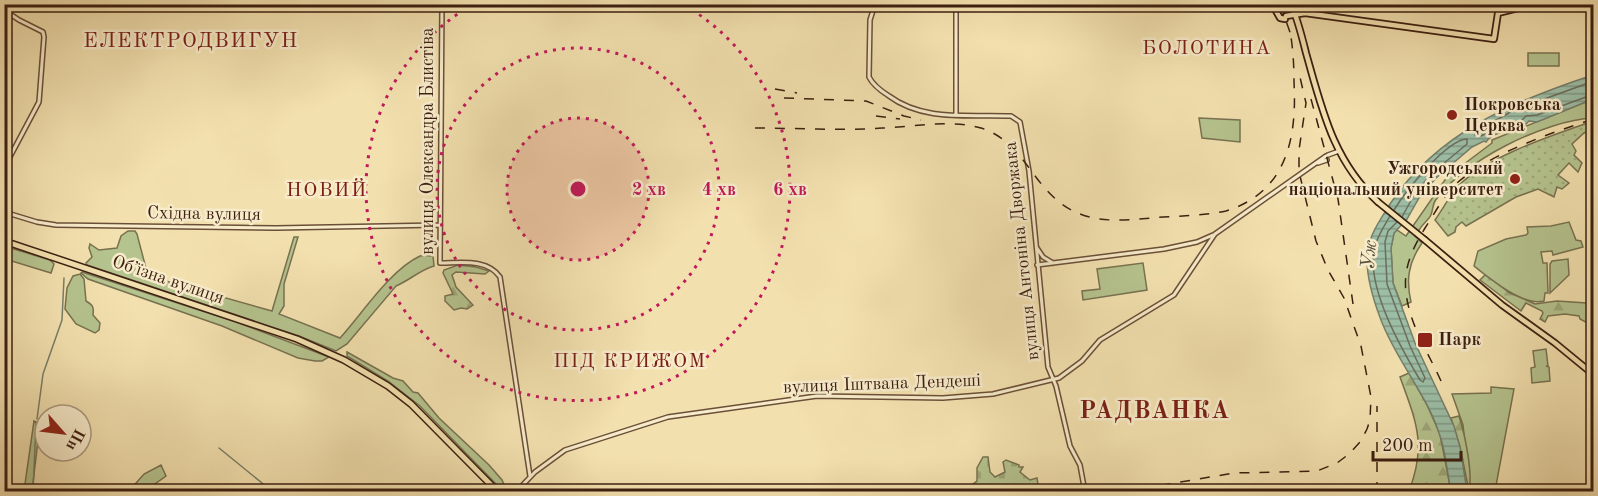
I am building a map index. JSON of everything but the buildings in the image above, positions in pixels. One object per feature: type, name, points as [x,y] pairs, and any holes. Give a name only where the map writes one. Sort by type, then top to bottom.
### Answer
[{"type":"highway","name":"Обʼїзна вулиця","points":[[4,241],[322,350],[344,360],[374,377],[406,400],[439,430],[498,492]]},
{"type":"main road","points":[[1272,4],[1286,17],[1339,152],[1360,184],[1378,202],[1499,303],[1593,375]]},
{"type":"main road","points":[[1286,17],[1291,4]]},
{"type":"main road","points":[[1286,17],[1305,13],[1494,39],[1498,13],[1535,4]]},
{"type":"street","name":"вулиця Олександра Блистіва","points":[[442,4],[440,263],[480,264],[494,270],[501,280],[530,476]]},
{"type":"street","points":[[875,4],[870,20],[869,77],[873,84],[900,104],[919,112],[956,115],[956,4]]},
{"type":"street","points":[[4,10],[43,32],[39,102],[4,168]]},
{"type":"street","name":"вулиця Антоніна Дворжака","points":[[956,115],[1011,116],[1018,119],[1021,125],[1029,171],[1047,362],[1056,386],[1070,446],[1080,465],[1085,492]]},
{"type":"street","points":[[1037,265],[1164,249],[1197,242],[1215,234],[1318,163],[1339,152]]},
{"type":"street","name":"Східна вулиця","points":[[4,212],[56,225],[276,228],[439,225]]},
{"type":"street","name":"вулиця Іштвана Дендеші","points":[[516,492],[530,476],[558,454],[572,447],[660,419],[816,396],[943,398],[993,394],[1063,376],[1079,364],[1100,340],[1174,296],[1215,234]]},
{"type":"street","points":[[1036,246],[1043,256],[1054,263]]},
{"type":"green space","points":[[1528,53],[1559,53],[1559,66],[1528,66]]},
{"type":"green space","points":[[1593,99],[1593,118],[1552,126],[1506,145],[1464,171],[1448,186],[1435,201],[1430,216],[1415,236],[1422,243],[1409,272],[1411,302],[1402,306],[1393,283],[1391,248],[1394,233],[1397,230],[1406,236],[1447,177],[1492,143],[1492,140]]},
{"type":"green space","points":[[1199,118],[1240,120],[1240,142],[1202,138]]},
{"type":"green space","name":"Ужгородський національний університет","points":[[1593,121],[1593,129],[1584,133],[1572,144],[1576,151],[1574,155],[1582,163],[1578,172],[1569,163],[1558,175],[1569,183],[1562,189],[1557,187],[1554,197],[1538,189],[1516,197],[1466,226],[1462,222],[1456,227],[1455,232],[1448,236],[1435,220],[1459,185],[1488,164],[1523,147]]},
{"type":"green space","points":[[1569,222],[1576,240],[1581,241],[1583,247],[1553,255],[1552,251],[1541,252],[1543,263],[1547,263],[1548,293],[1545,293],[1544,301],[1536,302],[1517,296],[1474,266],[1478,251],[1506,239],[1526,235],[1527,227],[1551,226]]},
{"type":"green space","points":[[128,231],[135,231],[137,234],[148,276],[272,311],[294,237],[298,237],[284,284],[284,306],[279,314],[340,338],[398,271],[420,256],[433,256],[434,266],[396,286],[347,344],[336,351],[299,336],[87,265],[86,263],[92,257],[90,244],[99,250],[117,248],[121,236]]},
{"type":"green space","points":[[4,246],[50,260],[54,264],[51,273],[5,259]]},
{"type":"green space","points":[[1568,259],[1569,275],[1550,293],[1550,264],[1552,261]]},
{"type":"green space","points":[[1143,263],[1147,290],[1083,300],[1082,291],[1100,289],[1097,269]]},
{"type":"green space","points":[[458,265],[489,271],[485,274],[456,272],[452,275],[456,287],[473,305],[467,309],[454,310],[445,301],[445,296],[453,294],[443,273],[444,270]]},
{"type":"green space","points":[[82,272],[236,322],[329,357],[322,361],[298,358],[222,326],[88,279]]},
{"type":"green space","points":[[80,274],[84,279],[86,301],[92,306],[93,315],[100,323],[99,330],[95,333],[76,324],[65,309],[67,288],[73,276]]},
{"type":"green space","points":[[1485,275],[1510,293],[1535,304],[1557,301],[1587,303],[1593,298],[1593,326],[1580,319],[1579,316],[1565,314],[1548,316],[1545,322],[1540,319],[1542,311],[1526,303],[1521,311],[1480,280]]},
{"type":"green space","points":[[1546,349],[1548,366],[1546,366],[1549,367],[1550,381],[1532,383],[1531,368],[1535,367],[1533,351]]},
{"type":"green space","points":[[347,352],[393,378],[403,381],[413,392],[418,393],[439,418],[489,465],[502,480],[507,491],[496,484],[420,406],[388,381],[347,356]]},
{"type":"green space","points":[[1409,373],[1440,434],[1451,491],[1409,491],[1417,460],[1417,433],[1415,420],[1400,377]]},
{"type":"green space","points":[[1491,387],[1514,389],[1495,491],[1470,491],[1463,425],[1452,394],[1491,393]]},
{"type":"green space","points":[[1459,416],[1469,464],[1469,491],[1451,418]]},
{"type":"green space","points":[[33,428],[33,463],[35,463],[32,491],[24,491]]},
{"type":"green space","points":[[983,457],[988,457],[990,472],[995,477],[1005,472],[1003,462],[1006,460],[1023,467],[1020,472],[1030,480],[1037,478],[1039,491],[963,491],[977,481],[977,468]]},
{"type":"green space","points":[[161,465],[166,476],[145,491],[129,491],[144,474]]},
{"type":"water","name":"Уж","points":[[1593,75],[1593,99],[1537,122],[1529,121],[1520,130],[1501,132],[1486,142],[1472,147],[1436,178],[1419,198],[1407,219],[1394,233],[1391,248],[1393,283],[1415,343],[1454,426],[1460,447],[1467,491],[1451,491],[1443,447],[1433,418],[1387,335],[1375,303],[1367,266],[1371,237],[1390,204],[1409,179],[1454,138],[1507,108]]},
{"type":"waterway","points":[[39,403],[43,374],[62,320],[64,278]]},
{"type":"waterway","points":[[219,448],[273,492]]},
{"type":"waterway","points":[[33,492],[34,463]]},
{"type":"railway","points":[[1280,4],[1292,38]]},
{"type":"railway","points":[[755,128],[850,129],[945,124],[969,125],[992,132],[1001,138],[1016,152],[1056,200],[1084,215],[1098,219],[1129,220],[1226,211],[1247,202],[1263,191],[1275,177],[1284,160],[1290,142],[1294,103],[1294,63],[1290,31]]},
{"type":"railway","points":[[1121,492],[1234,473],[1317,471],[1337,463],[1349,454],[1361,441],[1367,429],[1370,420],[1371,397],[1361,346],[1344,298],[1328,270],[1316,241],[1299,172],[1299,150],[1306,103],[1299,73]]},
{"type":"railway","points":[[775,89],[797,93]]},
{"type":"railway","points":[[784,98],[866,101],[921,120]]},
{"type":"railway","points":[[1311,99],[1338,199],[1353,304]]},
{"type":"railway","points":[[876,116],[900,119]]},
{"type":"railway","points":[[1441,381],[1415,327],[1406,292],[1408,266],[1421,235],[1448,193],[1470,172],[1522,145],[1594,119]]},
{"type":"railway","points":[[1377,406],[1377,492]]},
{"type":"place","name":"Покровська Церква","points":[[1452,115]]},
{"type":"place","name":"Ужгородський національний університет","points":[[1515,179]]},
{"type":"place","name":"Парк","points":[[1425,340]]},
{"type":"district","name":"ЕЛЕКТРОДВИГУН","points":[[191,41]]},
{"type":"district","name":"БОЛОТИНА","points":[[1207,49]]},
{"type":"district","name":"НОВИЙ","points":[[327,191]]},
{"type":"district","name":"ПІД КРИЖОМ","points":[[630,362]]},
{"type":"district","name":"РАДВАНКА","points":[[1155,412]]}]
